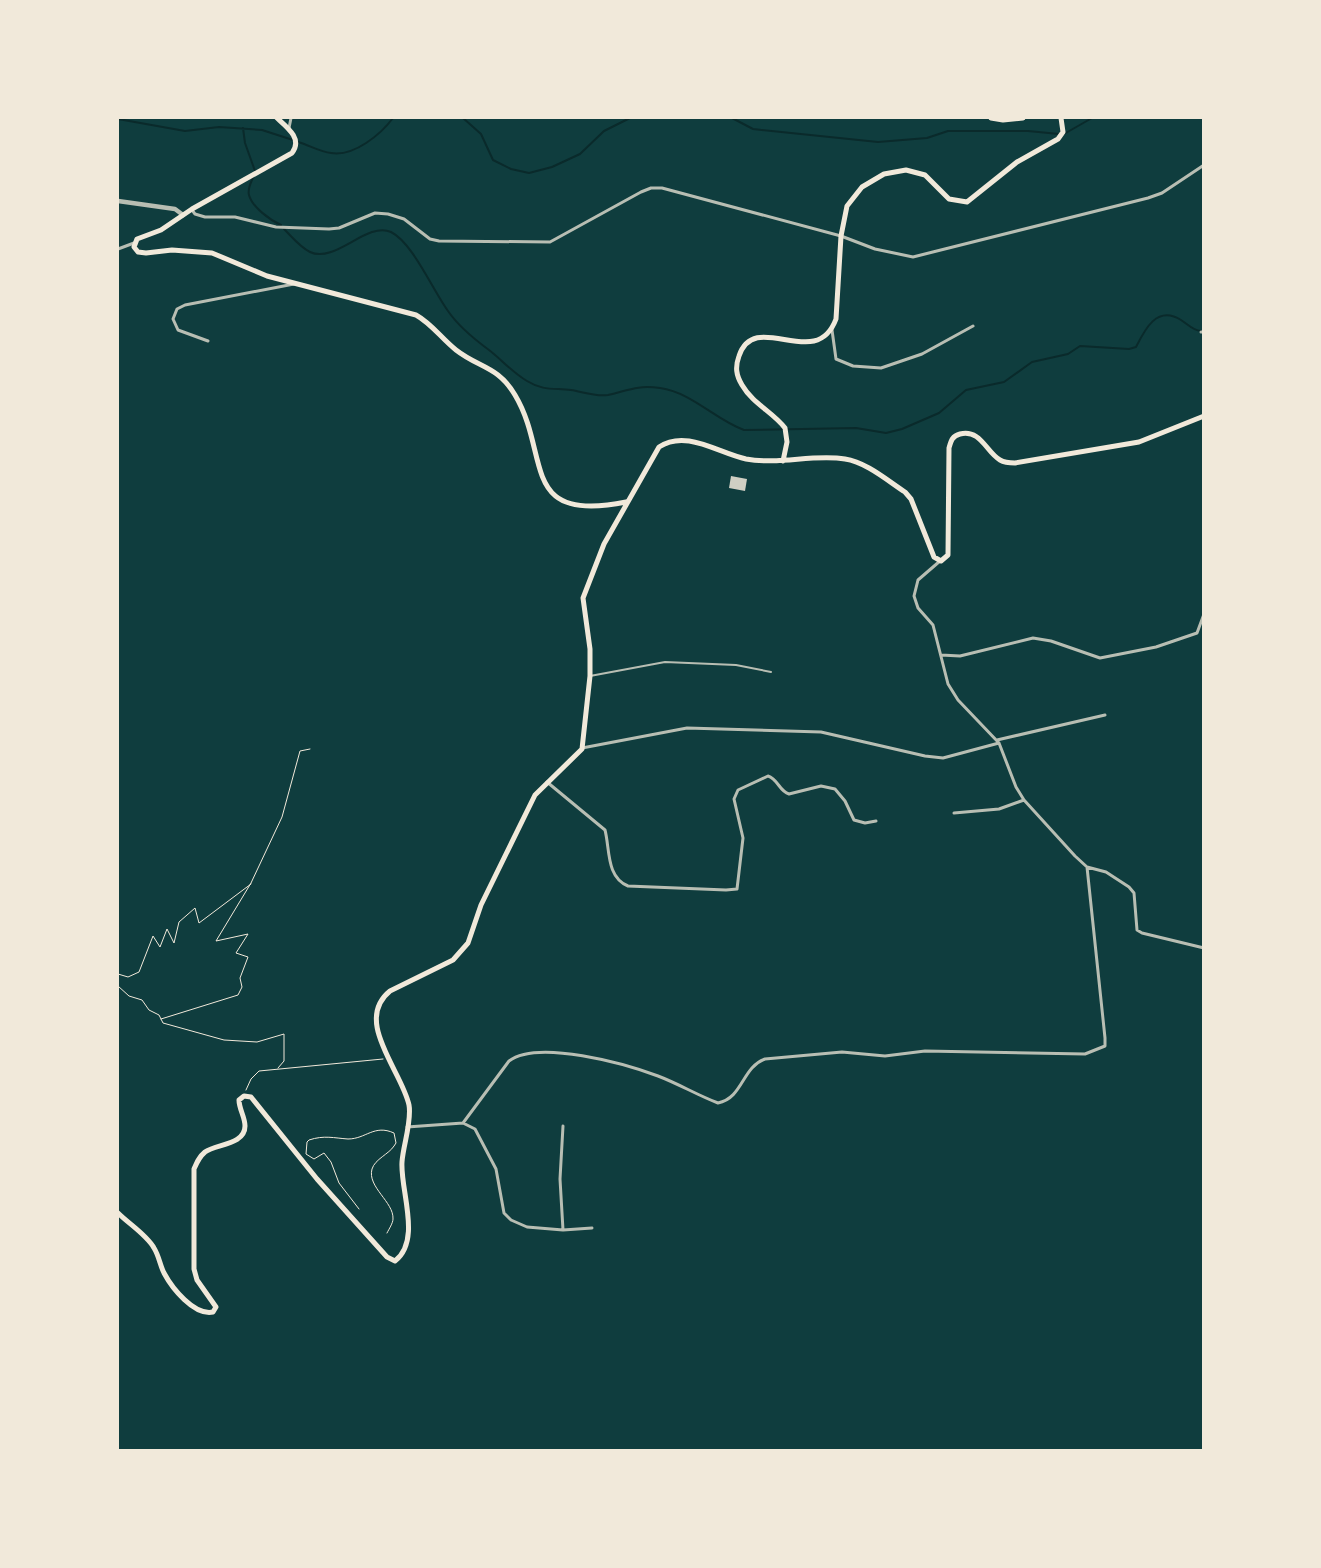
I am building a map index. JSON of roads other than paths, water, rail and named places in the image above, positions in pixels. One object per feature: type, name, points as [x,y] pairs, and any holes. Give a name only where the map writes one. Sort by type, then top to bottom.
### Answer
[{"type":"main road","points":[[277,118],[294,135],[295,146],[292,153],[192,209],[161,230],[137,239],[134,243],[138,252],[172,250],[212,253],[267,276],[407,312],[428,321],[454,349],[495,371],[504,379],[516,395],[525,415],[539,470],[552,493],[572,504],[586,506],[626,502]]},
{"type":"main road","points":[[991,118],[1003,120],[1023,118]]},
{"type":"main road","points":[[783,461],[788,434],[782,423],[754,401],[742,385],[735,367],[742,348],[750,339],[763,336],[810,342],[823,338],[832,330],[836,319],[841,236],[848,206],[862,187],[884,174],[906,170],[925,175],[949,199],[967,202],[1017,162],[1058,140],[1063,132],[1060,118]]},
{"type":"main road","points":[[118,1213],[154,1246],[170,1282],[183,1297],[206,1314],[213,1312],[216,1307],[197,1280],[194,1269],[194,1169],[200,1157],[206,1151],[235,1140],[242,1135],[245,1127],[239,1100],[244,1096],[251,1097],[332,1197],[387,1257],[395,1261],[404,1251],[407,1241],[408,1210],[402,1163],[410,1108],[405,1091],[377,1025],[376,1010],[381,998],[390,991],[453,960],[461,953],[468,943],[481,905],[535,795],[582,748],[590,676],[590,649],[583,598],[594,566],[626,502],[659,447],[673,440],[689,440],[746,458],[783,461],[846,459],[859,464],[905,492],[911,500],[934,556],[940,561],[948,555],[949,448],[951,440],[956,435],[965,433],[975,436],[982,440],[998,459],[1015,463],[1140,442],[1204,416]]},
{"type":"street","points":[[289,128],[291,118]]},
{"type":"street","points":[[192,209],[195,214],[205,217],[243,218],[276,227],[329,229],[381,213],[404,219],[422,235],[440,241],[550,242],[641,192],[651,188],[662,188],[841,236],[875,249],[913,257],[1148,198],[1162,193],[1204,166]]},
{"type":"street","points":[[118,201],[175,209],[183,215]]},
{"type":"street","points":[[118,249],[134,243]]},
{"type":"street","points":[[208,341],[178,330],[173,319],[177,309],[185,305],[295,284]]},
{"type":"street","points":[[832,330],[836,359],[853,366],[882,368],[922,354],[973,326]]},
{"type":"street","points":[[940,561],[918,580],[914,596],[918,608],[933,625],[948,684],[958,700],[998,741],[1016,788],[1024,800],[1074,856],[1087,867],[1106,872],[1129,887],[1134,893],[1136,930],[1204,948]]},
{"type":"street","points":[[941,656],[960,656],[1033,638],[1051,641],[1100,658],[1156,647],[1197,633],[1204,614]]},
{"type":"street","points":[[582,748],[687,728],[821,732],[925,756],[943,758],[998,741],[1105,714]]},
{"type":"street","points":[[547,782],[605,830],[612,872],[620,883],[628,886],[716,890],[737,889],[743,838],[734,799],[738,790],[768,776],[773,778],[784,792],[789,794],[821,786],[835,789],[845,800],[854,820],[865,823],[876,821]]},
{"type":"street","points":[[954,813],[999,808],[1024,800]]},
{"type":"street","points":[[464,1123],[509,1062],[517,1056],[539,1052],[560,1052],[631,1067],[660,1077],[718,1103],[734,1096],[750,1070],[757,1062],[765,1059],[842,1052],[885,1056],[925,1051],[1085,1054],[1098,1050],[1105,1046],[1105,1038],[1087,867]]},
{"type":"street","points":[[407,1127],[464,1123],[475,1129],[496,1169],[504,1213],[511,1220],[527,1227],[563,1230],[592,1228]]},
{"type":"street","points":[[563,1126],[560,1179],[563,1230]]},
{"type":"lane","points":[[590,676],[665,662],[736,665],[771,672]]},
{"type":"waterway","points":[[298,142],[327,152],[340,153],[349,151],[366,143],[393,118]]},
{"type":"waterway","points":[[463,118],[481,134],[493,160],[511,169],[529,173],[552,167],[580,154],[604,131],[630,118]]},
{"type":"waterway","points":[[732,118],[753,129],[878,142],[927,138],[948,131],[1028,131],[1059,134]]},
{"type":"waterway","points":[[1064,134],[1092,118]]},
{"type":"waterway","points":[[118,119],[185,131],[219,127],[262,130],[293,140]]},
{"type":"waterway","points":[[243,128],[245,143],[255,171]]},
{"type":"waterway","points":[[254,175],[249,190],[251,200],[262,213],[281,225]]},
{"type":"waterway","points":[[284,229],[306,250],[320,254],[340,248],[372,232],[382,230],[391,232],[407,246],[415,257],[452,317],[472,337],[522,378],[533,384],[543,388],[599,395],[608,395],[639,388],[660,388],[683,395],[723,420],[744,430],[856,428],[886,433],[902,429],[939,413],[966,390],[1004,382],[1032,362],[1068,354],[1080,346],[1129,349],[1136,347],[1143,333],[1153,321],[1165,315],[1173,316],[1201,331]]}]
